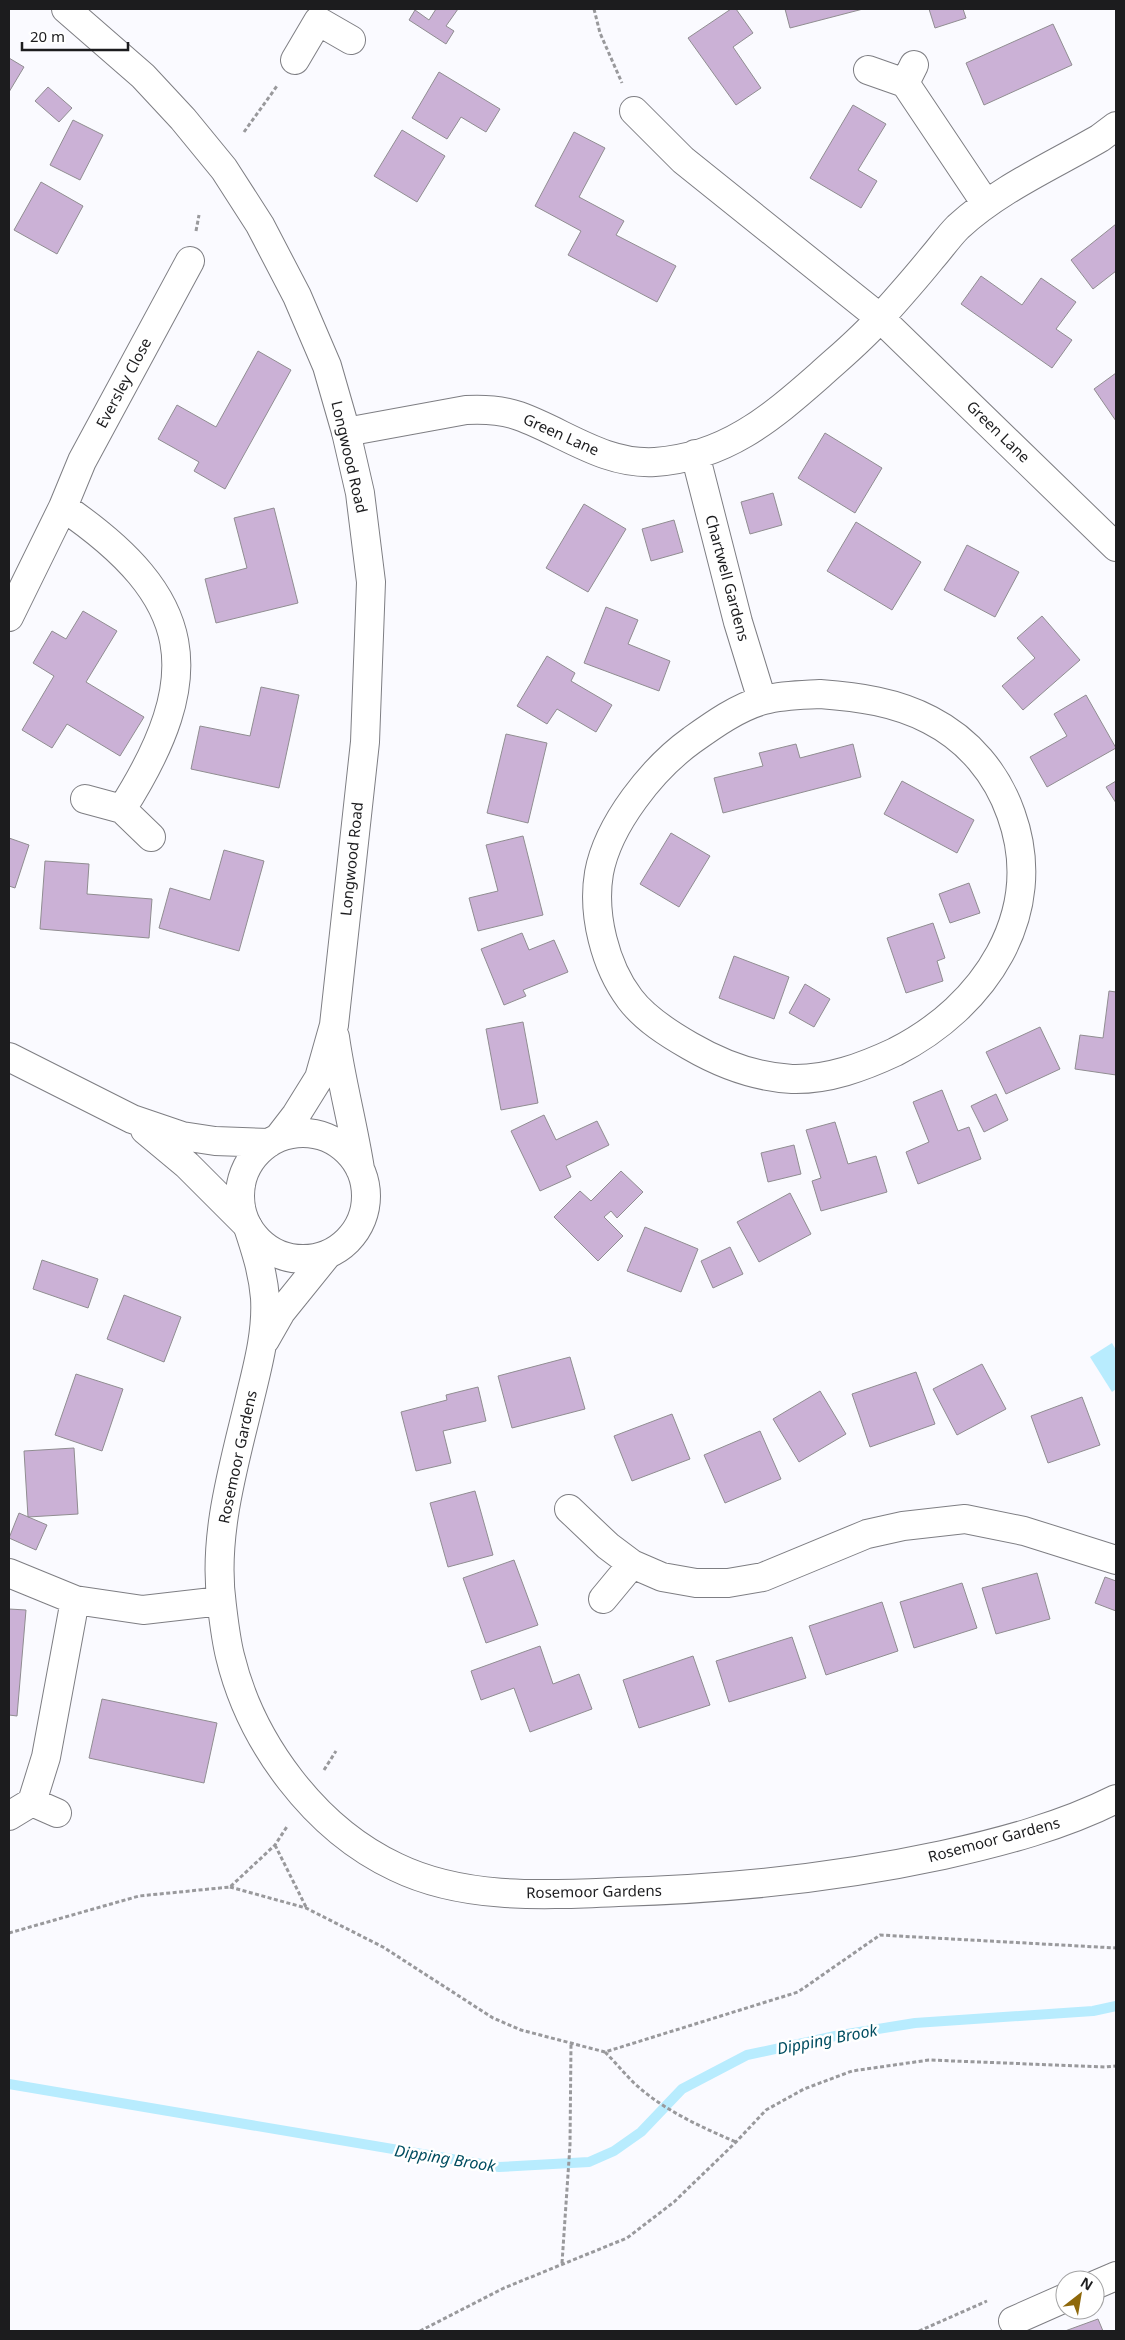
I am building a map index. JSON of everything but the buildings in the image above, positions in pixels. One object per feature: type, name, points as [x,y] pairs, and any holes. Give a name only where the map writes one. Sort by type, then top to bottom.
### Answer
[{"type":"street","name":"Longwood Road","points":[[66,9],[143,76],[183,119],[224,170],[260,226],[298,296],[327,366],[346,432],[360,493],[370,582],[365,742],[334,1026],[319,1078],[296,1115],[274,1140]]},
{"type":"street","points":[[295,60],[321,15],[351,40]]},
{"type":"street","points":[[868,70],[910,74],[986,204]]},
{"type":"street","name":"Green Lane","points":[[634,111],[683,160],[880,318],[1116,546]]},
{"type":"street","points":[[880,318],[957,228],[986,204],[1100,138],[1116,126]]},
{"type":"street","name":"Eversley Close","points":[[9,616],[63,507],[82,461],[190,261]]},
{"type":"street","name":"Green Lane","points":[[346,432],[466,410],[484,409],[518,416],[579,446],[616,458],[654,462],[695,454],[730,443],[778,413],[880,318]]},
{"type":"street","name":"Chartwell Gardens","points":[[695,454],[738,622],[762,700]]},
{"type":"street","points":[[63,507],[96,530],[138,568],[160,599],[173,633],[178,669],[172,705],[161,739],[150,764],[122,809]]},
{"type":"street","points":[[789,696],[851,696],[880,701],[932,721],[974,753],[992,773],[1004,795],[1017,830],[1023,862],[1019,903],[1010,935],[996,961],[979,985],[958,1008],[908,1045],[854,1070],[824,1077],[793,1079],[764,1076],[732,1067],[672,1036],[649,1018],[631,1000],[608,956],[601,928],[598,899],[600,873],[607,849],[630,805],[663,764],[683,746],[714,725],[762,700],[789,696]]},
{"type":"street","points":[[85,799],[122,809],[152,837]]},
{"type":"street","name":"Longwood Road","points":[[334,1026],[340,1077],[353,1124],[360,1169]]},
{"type":"street","points":[[9,1057],[132,1119],[182,1136],[215,1141],[274,1140],[298,1133],[307,1133],[316,1134],[335,1141],[350,1153],[360,1169],[366,1188],[365,1210],[358,1228],[345,1244],[327,1255],[309,1260],[291,1259],[274,1253],[258,1242],[246,1225],[187,1165],[132,1119]]},
{"type":"street","points":[[246,1225],[240,1205],[242,1178],[245,1169],[255,1154],[274,1140]]},
{"type":"street","name":"Rosemoor Gardens","points":[[246,1225],[261,1266],[265,1300],[263,1344],[230,1481],[220,1552],[221,1601],[230,1658],[263,1739],[306,1799],[333,1826],[364,1849],[395,1867],[417,1876],[458,1887],[495,1892],[536,1894],[703,1888],[830,1875],[887,1866],[982,1846],[1044,1828],[1116,1799]]},
{"type":"street","name":"Rosemoor Gardens","points":[[263,1344],[281,1312],[327,1255]]},
{"type":"street","points":[[569,1509],[608,1546],[632,1564],[662,1577],[696,1583],[728,1583],[764,1577],[867,1534],[904,1526],[965,1519],[1024,1531],[1116,1560]]},
{"type":"street","points":[[603,1599],[632,1564]]},
{"type":"street","points":[[9,1572],[75,1600],[143,1610],[221,1601]]},
{"type":"street","points":[[57,1813],[20,1809],[46,1757],[75,1600]]},
{"type":"street","points":[[1012,2321],[1055,2302]]},
{"type":"path","points":[[594,9],[600,33],[634,111]]},
{"type":"path","points":[[244,132],[295,60]]},
{"type":"path","points":[[230,1888],[275,1845],[306,1799]]},
{"type":"path","points":[[275,1845],[306,1908]]},
{"type":"path","points":[[9,1932],[139,1896],[230,1888],[306,1908],[382,1947],[493,2018],[521,2030],[605,2052],[798,1992],[880,1935],[1116,1948]]},
{"type":"path","points":[[562,2264],[570,2145],[571,2044]]},
{"type":"path","points":[[605,2052],[634,2083],[650,2096],[691,2123],[736,2142]]},
{"type":"path","points":[[420,2331],[504,2288],[627,2238],[674,2202],[766,2110],[804,2088],[852,2071],[929,2060],[1116,2066]]},
{"type":"water","points":[[1112,1343],[1116,1350],[1116,1389],[1112,1392],[1090,1357]]},
{"type":"waterway","name":"Dipping Brook","points":[[9,2084],[499,2167],[589,2162],[614,2151],[641,2132],[682,2089],[747,2055],[835,2036],[915,2023],[1093,2011],[1116,2006]]}]
